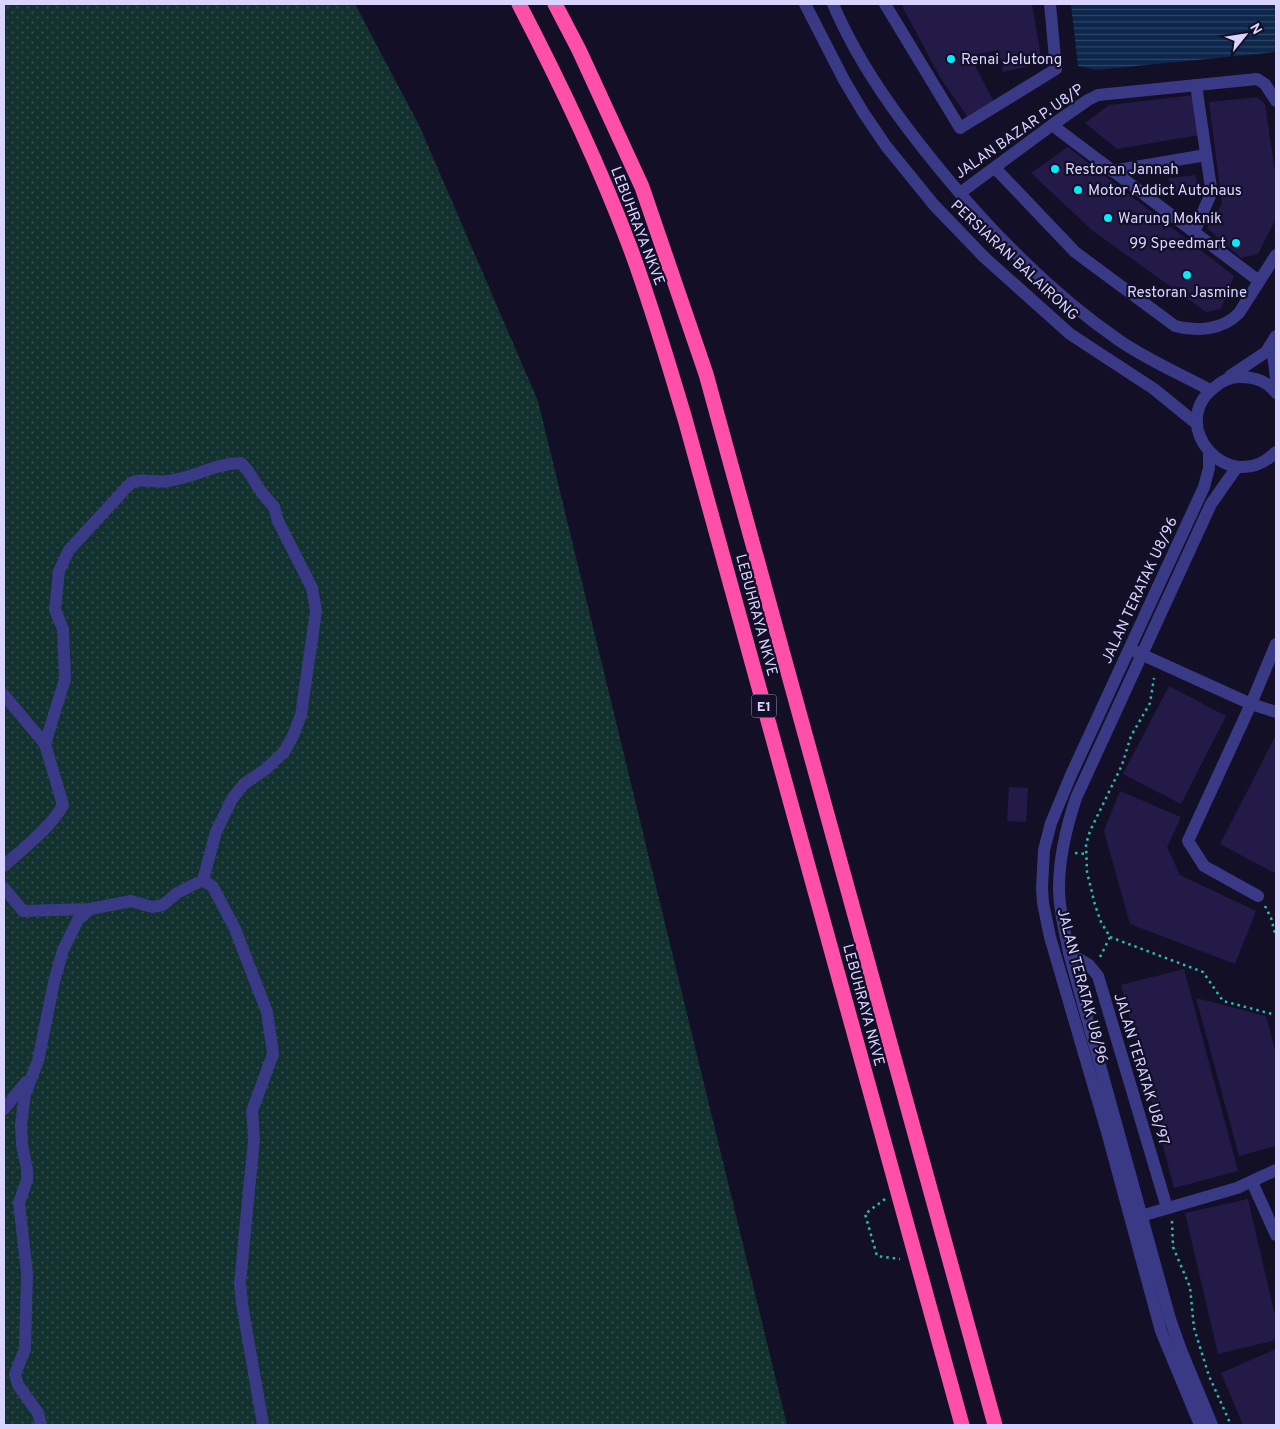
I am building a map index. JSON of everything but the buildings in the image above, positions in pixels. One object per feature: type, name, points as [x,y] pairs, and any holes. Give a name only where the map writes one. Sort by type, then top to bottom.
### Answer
[{"type":"highway","name":"LEBUHRAYA NKVE","points":[[519,4],[547,58],[592,154],[628,242],[659,331],[685,419],[962,1425]]},
{"type":"highway","name":"LEBUHRAYA NKVE","points":[[555,4],[579,50],[642,187],[706,374],[995,1425]]},
{"type":"street","name":"PERSIARAN BALAIRONG","points":[[805,4],[844,80],[863,112],[886,146],[934,205],[990,262],[1070,334],[1154,389],[1197,424]]},
{"type":"street","name":"PERSIARAN BALAIRONG","points":[[833,4],[877,85],[924,151],[1010,250],[1064,299],[1120,341],[1210,390]]},
{"type":"street","points":[[885,4],[960,128],[1056,69],[1050,4]]},
{"type":"street","name":"JALAN BAZAR P. U8/P","points":[[960,193],[1052,125],[1098,95],[1256,80],[1265,84],[1274,96]]},
{"type":"street","points":[[1194,232],[1210,196],[1211,188],[1196,85]]},
{"type":"street","points":[[1052,125],[1259,281]]},
{"type":"street","points":[[1112,171],[1206,155]]},
{"type":"street","points":[[995,168],[1074,252],[1175,326],[1201,329],[1231,321],[1239,313],[1276,254]]},
{"type":"street","points":[[1274,456],[1254,465],[1237,467],[1226,464],[1209,452],[1203,444],[1197,424],[1198,411],[1202,400],[1210,390],[1266,352],[1276,336]]},
{"type":"street","points":[[1276,341],[1273,354],[1276,378]]},
{"type":"street","points":[[1221,382],[1235,377],[1249,377],[1262,381],[1276,393]]},
{"type":"street","name":"JALAN TERATAK U8/96","points":[[1200,1425],[1161,1331],[1136,1217],[1068,953],[1059,889],[1062,852],[1067,826],[1076,798],[1204,487],[1209,468],[1209,452]]},
{"type":"street","points":[[4,888],[23,911],[90,909],[131,901],[152,907],[163,905],[177,893],[203,880],[216,832],[232,799],[244,784],[266,769],[284,752],[293,736],[301,715],[316,610],[312,588],[278,521],[274,506],[240,463],[220,465],[188,478],[136,481],[126,487],[69,550],[60,571],[55,610],[63,629],[65,679],[45,744]]},
{"type":"street","name":"JALAN TERATAK U8/96","points":[[1212,1425],[1181,1350],[1107,1132],[1050,937],[1043,904],[1042,888],[1044,850],[1051,823],[1071,775],[1211,504],[1237,467]]},
{"type":"street","points":[[1258,896],[1204,866],[1188,841],[1252,704],[1276,644]]},
{"type":"street","points":[[1136,651],[1252,704],[1276,712]]},
{"type":"street","points":[[4,695],[45,744],[63,805],[58,815],[38,836],[4,866]]},
{"type":"street","points":[[203,880],[213,888],[235,929],[267,1012],[273,1054],[252,1111],[254,1139],[240,1283],[263,1425]]},
{"type":"street","points":[[41,1425],[38,1413],[18,1386],[16,1374],[25,1349],[27,1273],[19,1202],[27,1180],[27,1169],[20,1125],[25,1094],[38,1061],[54,982],[64,950],[78,920],[90,909]]},
{"type":"street","points":[[1068,953],[1090,965],[1098,976]]},
{"type":"street","name":"JALAN TERATAK U8/97","points":[[1098,976],[1167,1208]]},
{"type":"street","points":[[4,1109],[33,1074]]},
{"type":"street","points":[[1136,1217],[1237,1188],[1276,1170]]},
{"type":"street","points":[[1252,1182],[1276,1235]]},
{"type":"path","points":[[1154,678],[1150,703],[1131,736],[1122,765],[1086,844],[1087,872],[1100,922],[1110,937],[1203,972],[1223,1001],[1276,1014]]},
{"type":"path","points":[[1258,896],[1272,918],[1276,937]]},
{"type":"path","points":[[1098,976],[1098,961],[1110,937]]},
{"type":"path","points":[[897,1190],[865,1214],[877,1256],[917,1260]]},
{"type":"path","points":[[1167,1208],[1173,1223],[1173,1247],[1190,1287],[1194,1328],[1208,1376],[1231,1425]]},
{"type":"green space","points":[[4,4],[355,4],[420,127],[538,401],[787,1425],[4,1425]]},
{"type":"water","points":[[1071,4],[1276,4],[1276,52],[1096,70],[1078,66]]},
{"type":"place","name":"Renai Jelutong","points":[[951,59]]},
{"type":"place","name":"Restoran Jannah","points":[[1055,169]]},
{"type":"place","name":"Motor Addict Autohaus","points":[[1078,190]]},
{"type":"place","name":"Warung Moknik","points":[[1108,218]]},
{"type":"place","name":"99 Speedmart","points":[[1236,243]]},
{"type":"place","name":"Restoran Jasmine","points":[[1187,275]]}]
